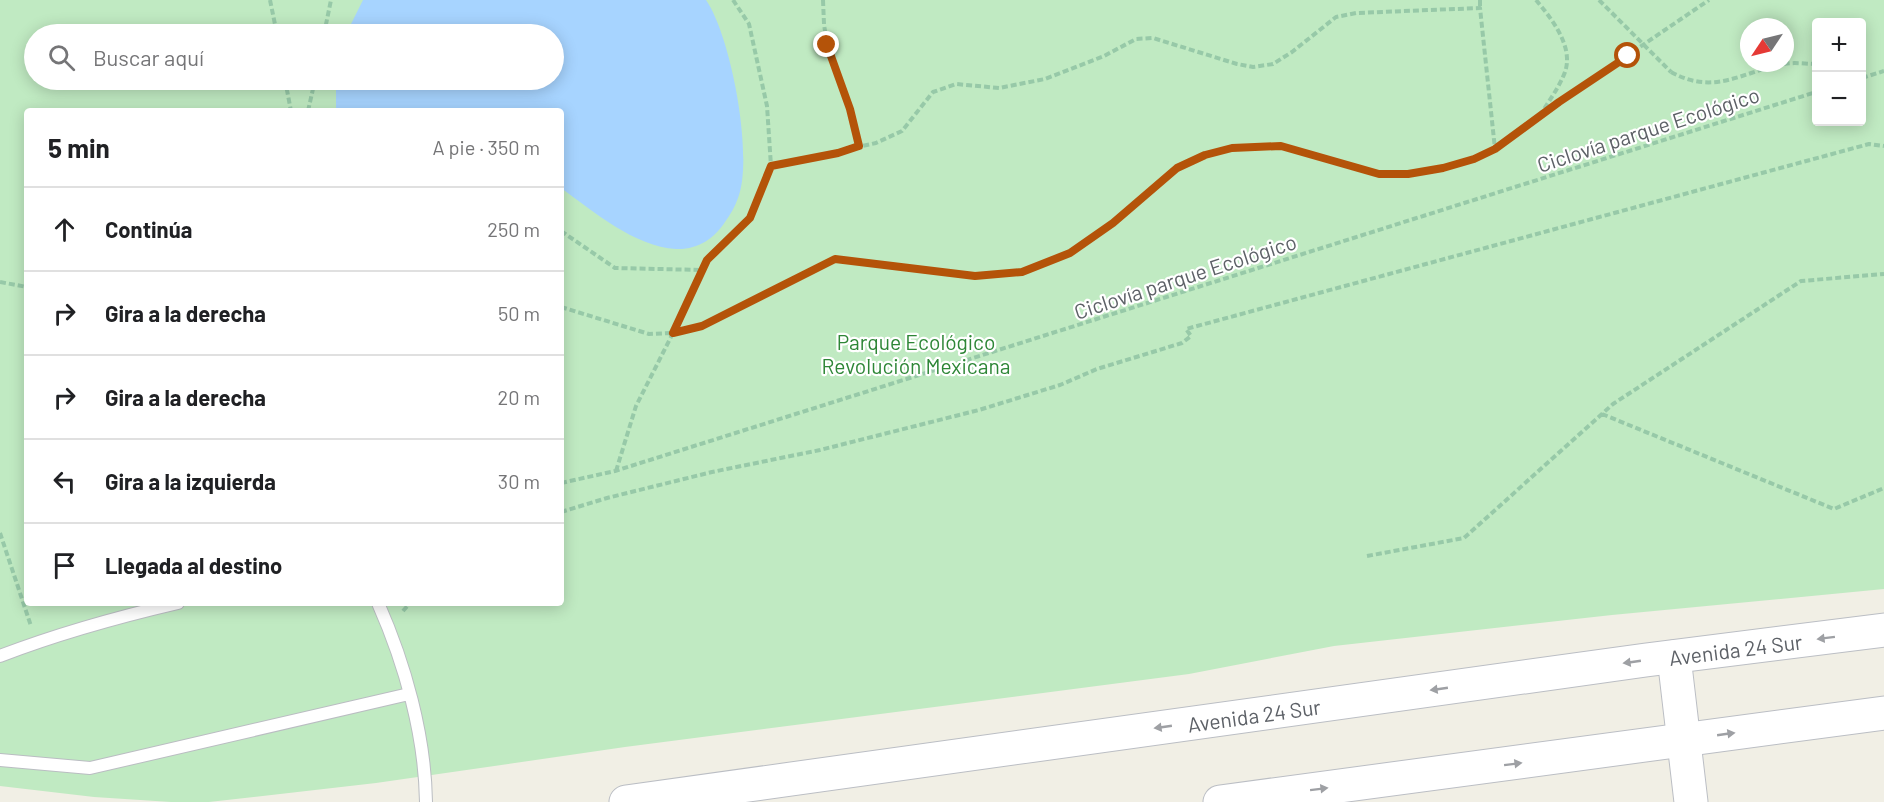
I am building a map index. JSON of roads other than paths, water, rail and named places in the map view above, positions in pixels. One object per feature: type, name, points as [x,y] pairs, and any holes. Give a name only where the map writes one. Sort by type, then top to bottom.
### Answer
[{"type":"main road","name":"Avenida 24 Sur","points":[[626,802],[1884,630]]},
{"type":"main road","points":[[1674,657],[1691,802]]},
{"type":"main road","points":[[1220,802],[1884,712]]},
{"type":"lane","points":[[0,656],[36,642],[167,606]]},
{"type":"lane","points":[[379,606],[392,634],[421,737],[426,775],[426,802]]},
{"type":"lane","points":[[0,760],[90,768],[409,694]]},
{"type":"water","points":[[363,0],[706,0],[724,40],[737,97],[741,127],[742,179],[738,198],[732,211],[721,228],[710,238],[691,248],[684,249],[661,247],[645,242],[615,226],[564,190],[564,108],[336,108],[336,90],[564,90],[564,24],[351,24]]},
{"type":"park label","name":"Parque Ecológico Revolución Mexicana","points":[[916,353]]}]
